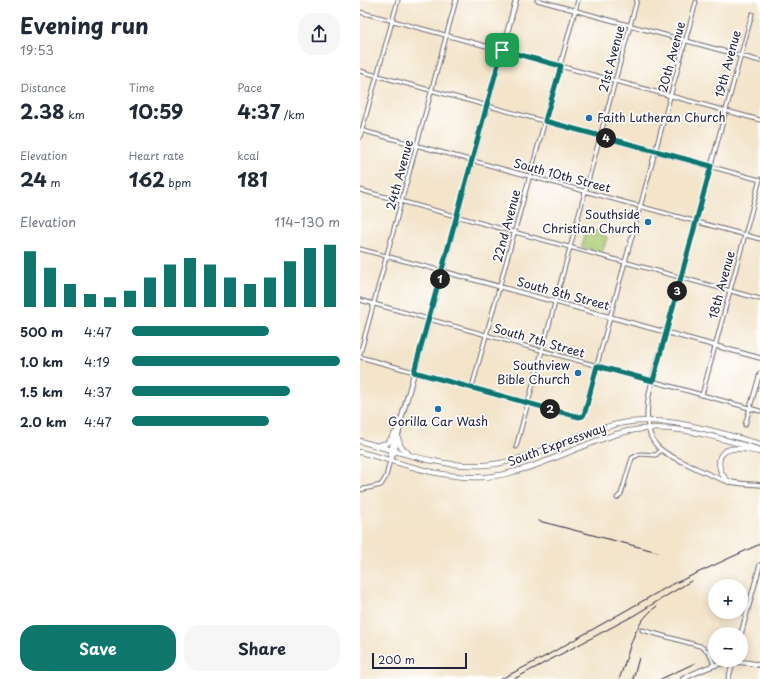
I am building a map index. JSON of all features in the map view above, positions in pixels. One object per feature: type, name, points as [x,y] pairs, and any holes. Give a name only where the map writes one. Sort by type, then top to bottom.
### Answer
[{"type":"main road","points":[[390,460],[398,438],[401,420],[516,0]]},
{"type":"main road","points":[[374,445],[388,443],[401,420]]},
{"type":"main road","name":"South Expressway","points":[[360,441],[415,456],[451,464],[472,466],[496,464],[527,456],[606,426],[647,420],[689,424],[760,444]]},
{"type":"main road","name":"South Expressway","points":[[360,452],[450,475],[469,477],[494,476],[526,468],[618,433],[649,428],[693,431],[760,451]]},
{"type":"main road","points":[[393,450],[395,433]]},
{"type":"main road","points":[[398,438],[403,449],[415,456]]},
{"type":"main road","points":[[729,482],[724,478],[719,470],[719,461],[723,454],[734,449],[760,451]]},
{"type":"main road","points":[[748,663],[760,665]]},
{"type":"main road","points":[[683,679],[710,667]]},
{"type":"street","points":[[360,137],[398,0]]},
{"type":"street","name":"24th Avenue","points":[[360,355],[456,0]]},
{"type":"street","points":[[537,0],[760,61]]},
{"type":"street","name":"22nd Avenue","points":[[472,387],[578,0]]},
{"type":"street","name":"21st Avenue","points":[[516,447],[637,0]]},
{"type":"street","name":"20th Avenue","points":[[528,403],[581,417],[585,412],[696,2]]},
{"type":"street","points":[[360,12],[760,120]]},
{"type":"street","name":"19th Avenue","points":[[661,450],[652,440],[647,420],[648,400],[752,14]]},
{"type":"street","points":[[360,71],[760,180]]},
{"type":"street","name":"South 10th Street","points":[[361,130],[760,239]]},
{"type":"street","name":"18th Avenue","points":[[702,395],[760,180]]},
{"type":"street","points":[[360,190],[760,299]]},
{"type":"street","name":"South 8th Street","points":[[360,249],[760,358]]},
{"type":"street","name":"South 7th Street","points":[[360,300],[760,411]]},
{"type":"street","points":[[360,355],[414,372],[528,403]]},
{"type":"street","points":[[745,425],[760,373]]},
{"type":"street","points":[[617,498],[621,494],[632,458],[640,454],[654,456],[661,450],[711,475],[729,482],[760,485]]},
{"type":"street","points":[[360,490],[381,485],[386,477],[390,460]]},
{"type":"street","points":[[743,627],[760,565]]},
{"type":"street","points":[[642,630],[700,646],[708,651]]},
{"type":"street","points":[[728,679],[732,667]]},
{"type":"green space","points":[[587,228],[600,232],[601,235],[607,237],[603,251],[582,247]]},
{"type":"railway","points":[[539,521],[658,552]]},
{"type":"railway","points":[[501,679],[544,657],[669,586],[760,544]]},
{"type":"railway","points":[[514,679],[633,616],[691,581]]},
{"type":"railway","points":[[619,679],[636,631],[641,622],[657,606]]},
{"type":"railway","points":[[633,679],[639,658]]},
{"type":"railway","points":[[661,679],[695,663]]},
{"type":"place","name":"Faith Lutheran Church","points":[[589,118]]},
{"type":"place","name":"Southside Christian Church","points":[[648,222]]},
{"type":"place","name":"Southview Bible Church","points":[[578,373]]},
{"type":"place","name":"Gorilla Car Wash","points":[[438,409]]},
{"type":"route","points":[[502,50],[561,66],[545,121],[711,166],[653,381],[597,366],[585,412],[581,417],[414,372],[502,50]]}]
